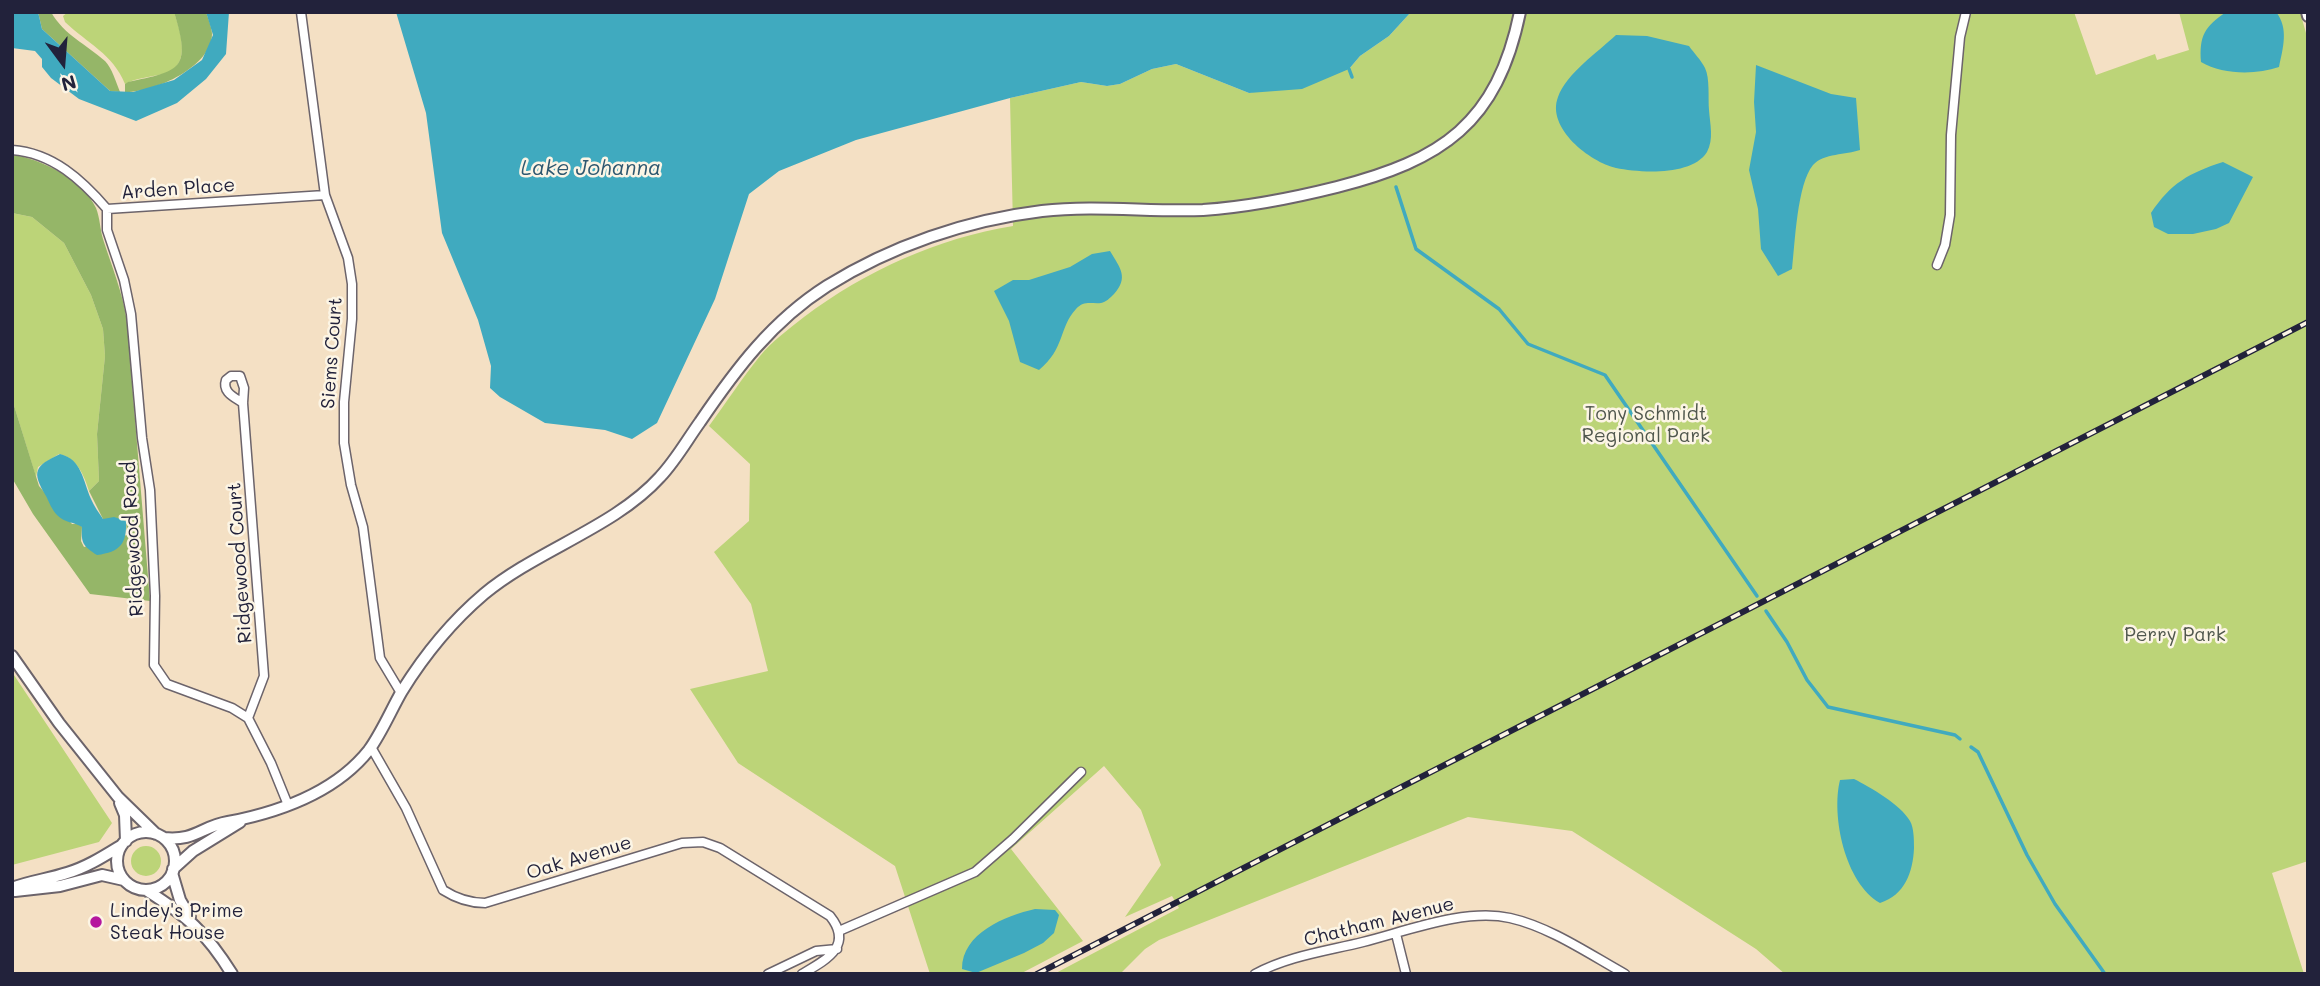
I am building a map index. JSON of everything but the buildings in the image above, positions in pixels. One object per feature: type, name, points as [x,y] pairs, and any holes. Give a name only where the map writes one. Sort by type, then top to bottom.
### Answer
[{"type":"street","name":"Siems Court","points":[[301,12],[325,195],[348,258],[352,284],[352,319],[343,423],[345,450],[351,485],[363,527],[380,658],[401,693]]},
{"type":"street","points":[[12,890],[33,880],[93,863],[137,834],[191,838],[216,824],[245,819],[303,800],[341,777],[371,747],[401,693],[432,647],[476,600],[534,560],[626,505],[654,483],[671,464],[741,363],[760,341],[802,303],[827,286],[906,246],[978,223],[1073,209],[1203,209],[1244,205],[1313,193],[1404,167],[1440,147],[1476,114],[1504,69],[1520,12]]},
{"type":"street","points":[[1937,265],[1945,245],[1950,215],[1951,135],[1960,37],[1966,12]]},
{"type":"street","name":"Arden Place","points":[[12,150],[46,158],[64,169],[83,182],[107,209],[325,195]]},
{"type":"street","name":"Ridgewood Road","points":[[107,209],[107,230],[124,280],[131,314],[142,438],[150,491],[155,596],[154,665],[167,684],[232,708],[248,718]]},
{"type":"street","name":"Ridgewood Court","points":[[243,403],[264,676],[248,718]]},
{"type":"street","points":[[12,656],[118,797],[160,836],[174,854],[173,871],[180,900],[195,925],[214,946],[232,974]]},
{"type":"street","points":[[248,718],[288,804]]},
{"type":"street","name":"Oak Avenue","points":[[371,747],[407,808],[443,890],[454,897],[473,903],[485,903],[682,843],[703,842],[720,848],[830,916],[839,931]]},
{"type":"street","points":[[802,974],[837,949],[839,931],[975,872],[1005,847],[1081,772]]},
{"type":"street","points":[[118,797],[125,814],[124,843],[117,863],[124,880],[131,886],[146,890],[195,925]]},
{"type":"street","points":[[146,890],[159,887],[193,851],[245,819]]},
{"type":"street","points":[[12,890],[60,886],[102,875],[124,880]]},
{"type":"street","name":"Chatham Avenue","points":[[1255,974],[1284,962],[1472,916],[1509,918],[1539,928],[1625,974]]},
{"type":"street","points":[[1396,934],[1406,974]]},
{"type":"street","points":[[768,974],[816,951],[837,949]]},
{"type":"green space","points":[[38,12],[51,12],[69,33],[105,61],[120,92],[110,91],[42,29]]},
{"type":"green space","points":[[68,12],[174,12],[182,48],[178,64],[163,74],[125,84],[107,57],[65,22],[63,16]]},
{"type":"green space","points":[[174,12],[206,12],[212,32],[209,46],[192,67],[179,76],[150,88],[125,92],[125,84],[128,82],[160,75],[177,65],[182,46]]},
{"type":"green space","name":"Tony Schmidt Regional Park","points":[[1411,12],[2074,12],[2096,75],[2155,54],[2157,60],[2189,50],[2179,12],[2300,12],[2308,40],[2308,861],[2272,873],[2304,974],[1785,974],[1756,949],[1572,831],[1468,817],[1159,940],[1145,949],[1120,974],[1054,974],[1179,908],[1172,896],[1125,917],[1161,865],[1141,810],[1104,766],[1011,849],[1083,941],[1020,974],[930,974],[895,866],[738,763],[690,689],[768,671],[751,604],[714,552],[749,521],[750,464],[709,426],[747,373],[775,340],[827,300],[877,271],[930,248],[985,231],[1013,226],[1010,98],[1081,82],[1107,86],[1120,84],[1152,69],[1176,64],[1249,93],[1349,69],[1360,56],[1389,36]]},
{"type":"green space","points":[[12,155],[48,166],[72,180],[96,208],[127,322],[150,601],[90,594],[33,514],[12,478],[12,399],[39,486],[72,524],[80,524],[84,547],[127,535],[126,521],[103,519],[89,491],[99,481],[97,434],[105,356],[103,329],[91,295],[64,243],[32,217],[12,213]]},
{"type":"green space","points":[[12,213],[32,217],[64,243],[91,295],[103,329],[105,356],[97,434],[99,481],[89,491],[75,463],[59,454],[38,467],[36,477],[12,399]]},
{"type":"green space","points":[[12,672],[112,823],[99,842],[12,865]]},
{"type":"green space","points":[[146,846],[152,847],[160,855],[160,867],[152,875],[146,876],[140,875],[132,867],[131,861],[132,855],[140,847]]},
{"type":"water","points":[[12,12],[38,12],[42,29],[110,91],[133,92],[174,80],[202,60],[213,35],[206,12],[229,12],[226,54],[206,79],[177,103],[136,121],[79,99],[51,78],[42,67],[42,59],[35,51],[12,48]]},
{"type":"water","name":"Lake Johanna","points":[[396,12],[1411,12],[1389,36],[1360,56],[1349,69],[1302,89],[1249,93],[1176,64],[1152,69],[1120,84],[1107,86],[1081,82],[1010,98],[856,140],[779,171],[749,194],[715,299],[657,423],[632,439],[605,430],[545,423],[500,397],[490,388],[491,366],[478,320],[442,233],[426,113]]},
{"type":"water","points":[[2226,12],[2276,12],[2284,31],[2279,67],[2240,72],[2219,69],[2201,62],[2201,45],[2205,32]]},
{"type":"water","points":[[1616,35],[1647,36],[1689,46],[1702,62],[1708,77],[1711,137],[1707,152],[1700,160],[1665,171],[1616,168],[1594,159],[1564,132],[1556,109],[1562,88],[1575,72]]},
{"type":"water","points":[[1756,65],[1831,94],[1856,98],[1860,150],[1829,156],[1813,165],[1800,200],[1792,269],[1778,276],[1761,249],[1758,209],[1749,170],[1756,132]]},
{"type":"water","points":[[2223,162],[2253,177],[2229,223],[2193,234],[2168,234],[2154,227],[2151,213],[2166,194],[2182,180]]},
{"type":"water","points":[[1110,251],[1121,272],[1119,288],[1108,300],[1085,303],[1076,309],[1058,346],[1039,370],[1020,362],[1009,321],[994,291],[1013,280],[1029,280],[1070,267],[1092,254]]},
{"type":"water","points":[[60,454],[77,466],[92,502],[103,519],[114,517],[126,521],[125,536],[117,549],[97,555],[84,544],[82,527],[63,520],[52,508],[37,475],[45,462]]},
{"type":"water","points":[[1854,779],[1893,803],[1906,815],[1914,834],[1912,866],[1906,882],[1896,894],[1880,903],[1858,880],[1843,848],[1839,829],[1840,780]]},
{"type":"water","points":[[1035,909],[1055,910],[1059,915],[1054,933],[1043,943],[976,973],[962,969],[969,945],[977,936],[1011,916]]},
{"type":"waterway","points":[[1349,69],[1352,77]]},
{"type":"waterway","points":[[1396,187],[1416,249],[1499,309],[1528,344],[1605,375],[1757,596]]},
{"type":"waterway","points":[[1766,611],[1787,642],[1807,680],[1828,707],[1955,735],[1960,739]]},
{"type":"waterway","points":[[1971,747],[1978,752],[2027,855],[2055,904],[2105,974]]},
{"type":"railway","points":[[1037,974],[2308,322]]},
{"type":"place","name":"Lindey's Prime Steak House","points":[[96,922]]},
{"type":"park label","name":"Perry Park","points":[[2175,635]]}]
